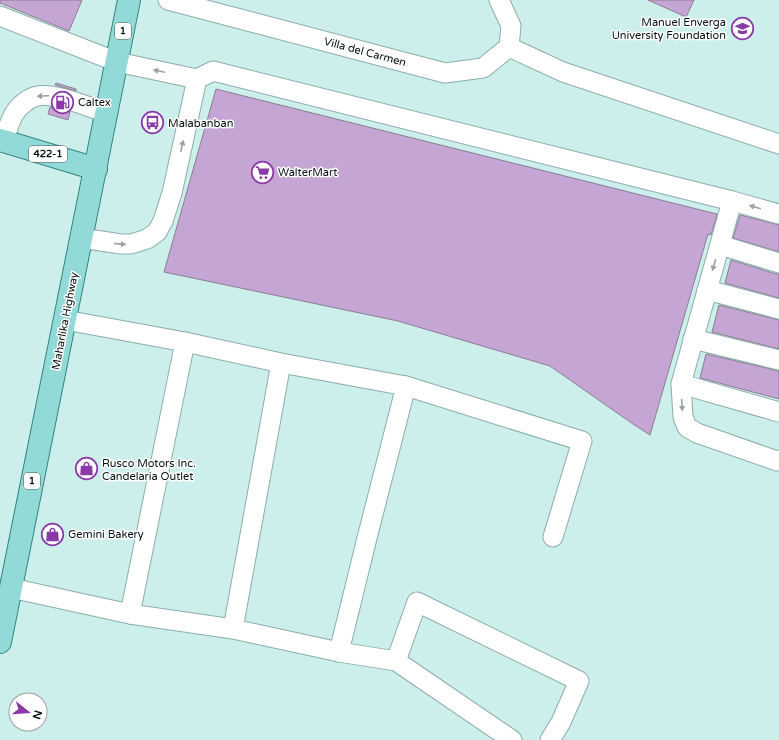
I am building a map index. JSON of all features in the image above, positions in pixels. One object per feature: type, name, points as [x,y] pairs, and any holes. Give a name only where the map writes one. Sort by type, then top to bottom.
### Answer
[{"type":"main road","name":"Maharlika Highway","points":[[0,642],[129,0]]},
{"type":"main road","name":"422-1","points":[[2,140],[96,169]]},
{"type":"street","name":"Villa del Carmen","points":[[168,0],[445,72],[484,68],[509,47]]},
{"type":"street","points":[[499,0],[511,26],[509,47],[562,72],[779,144]]},
{"type":"street","points":[[0,16],[117,62],[197,79],[213,71],[779,214]]},
{"type":"street","points":[[82,238],[121,244],[131,244],[147,239],[157,232],[163,221],[172,193],[197,79]]},
{"type":"street","points":[[2,140],[14,114],[22,103],[37,96],[49,96],[64,99],[107,113]]},
{"type":"street","points":[[732,201],[681,384],[683,418],[687,427],[696,433],[777,461],[779,460]]},
{"type":"street","points":[[720,245],[779,262]]},
{"type":"street","points":[[707,290],[779,309]]},
{"type":"street","points":[[65,320],[185,342],[282,363],[406,386],[582,441],[553,536]]},
{"type":"street","points":[[693,339],[779,360]]},
{"type":"street","points":[[130,614],[185,342]]},
{"type":"street","points":[[233,629],[282,363]]},
{"type":"street","points":[[681,384],[779,412]]},
{"type":"street","points":[[339,652],[406,386]]},
{"type":"street","points":[[11,588],[130,614],[233,629],[339,652],[396,661],[512,740]]},
{"type":"street","points":[[396,661],[417,602],[579,681],[561,722],[550,740]]},
{"type":"building","points":[[0,0],[82,0],[69,31],[0,3]]},
{"type":"building","points":[[648,0],[694,0],[686,17]]},
{"type":"building","points":[[56,83],[76,89],[76,91],[55,85]]},
{"type":"building","points":[[216,89],[717,214],[711,235],[708,234],[650,435],[550,366],[398,321],[164,272]]},
{"type":"building","points":[[50,107],[70,112],[68,120],[48,114]]},
{"type":"building","points":[[740,215],[779,225],[779,252],[733,238]]},
{"type":"building","points":[[731,260],[779,274],[779,298],[725,283]]},
{"type":"building","points":[[719,305],[779,320],[779,349],[712,332]]},
{"type":"building","points":[[706,354],[779,371],[779,399],[700,378]]},
{"type":"place","name":"Manuel Enverga University Foundation","points":[[742,28]]},
{"type":"place","name":"Caltex","points":[[62,102]]},
{"type":"place","name":"Malabanban","points":[[152,123]]},
{"type":"place","name":"WalterMart","points":[[262,172]]},
{"type":"place","name":"Rusco Motors Inc. Candelaria Outlet","points":[[87,469]]},
{"type":"place","name":"Gemini Bakery","points":[[52,534]]}]
